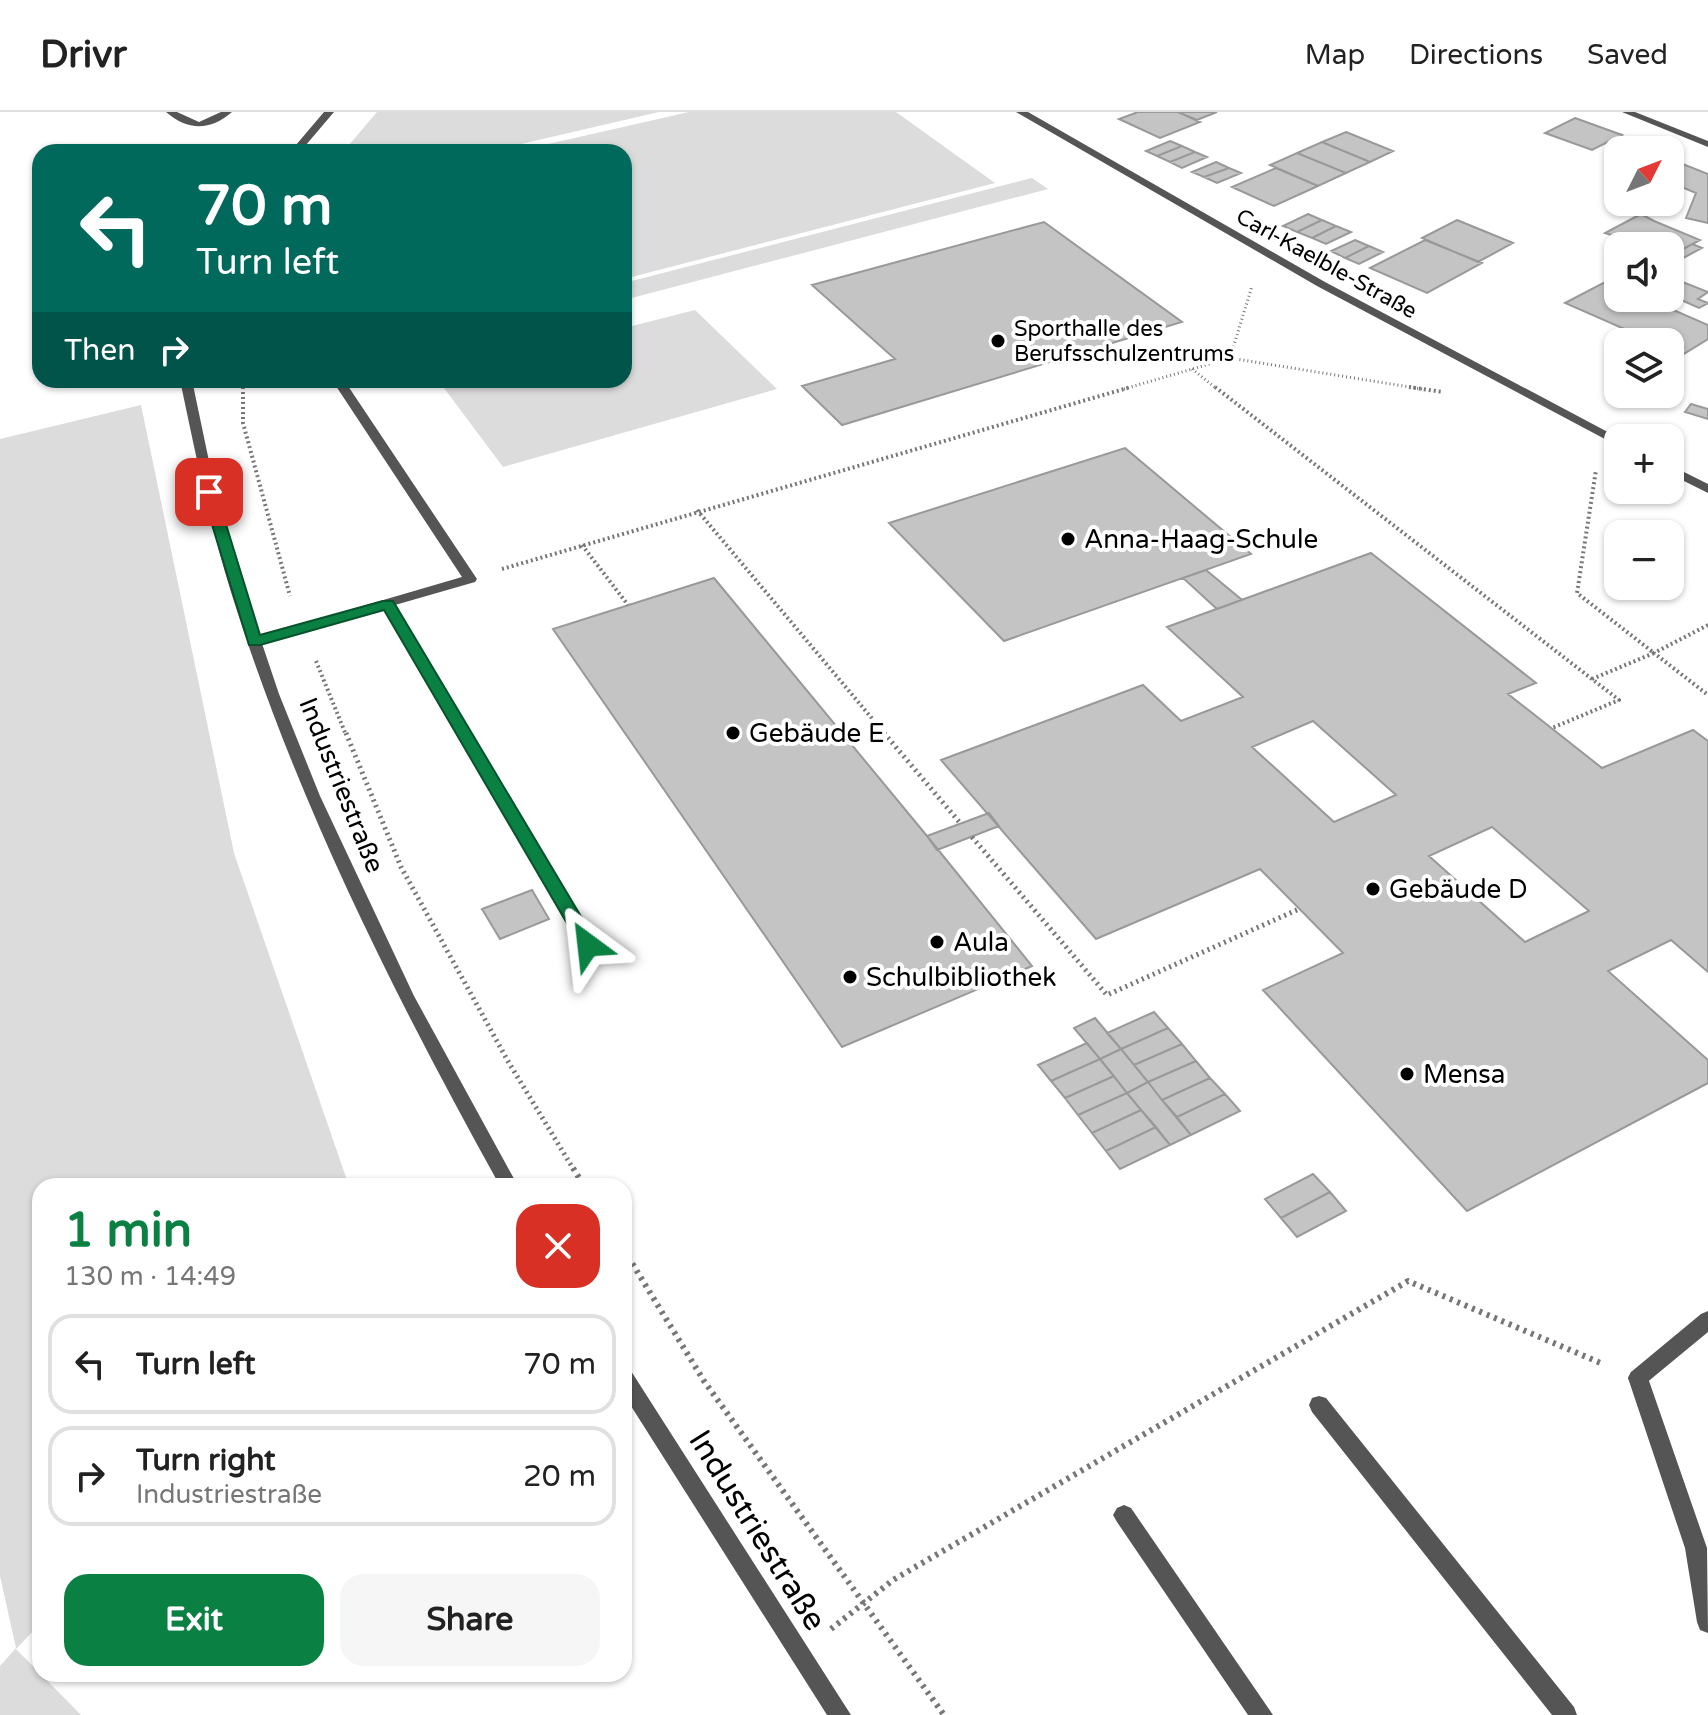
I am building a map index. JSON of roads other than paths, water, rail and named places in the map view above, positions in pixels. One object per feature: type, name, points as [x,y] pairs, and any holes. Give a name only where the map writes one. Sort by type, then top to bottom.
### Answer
[{"type":"street","points":[[171,112],[189,124],[209,125],[227,112]]},
{"type":"street","points":[[302,144],[329,112]]},
{"type":"street","name":"Carl-Kaelble-Straße","points":[[1021,112],[1290,266],[1604,435]]},
{"type":"street","points":[[1627,112],[1708,144]]},
{"type":"street","name":"Industriestraße","points":[[187,388],[200,462],[255,642],[325,826],[432,1051],[504,1178]]},
{"type":"street","points":[[255,642],[470,579],[343,388]]},
{"type":"street","points":[[1684,476],[1708,489]]},
{"type":"street","points":[[388,604],[588,945]]},
{"type":"street","points":[[1708,1320],[1638,1378],[1696,1548],[1708,1622]]},
{"type":"street","name":"Industriestraße","points":[[632,1390],[840,1715]]},
{"type":"street","points":[[1319,1405],[1566,1715]]},
{"type":"street","points":[[1124,1515],[1262,1715]]},
{"type":"place","name":"Sporthalle des Berufsschulzentrums","points":[[998,341]]},
{"type":"place","name":"Anna-Haag-Schule","points":[[1068,539]]},
{"type":"place","name":"Gebäude E","points":[[733,733]]},
{"type":"place","name":"Gebäude D","points":[[1373,889]]},
{"type":"place","name":"Aula","points":[[937,942]]},
{"type":"place","name":"Schulbibliothek","points":[[850,977]]},
{"type":"place","name":"Mensa","points":[[1407,1074]]}]
